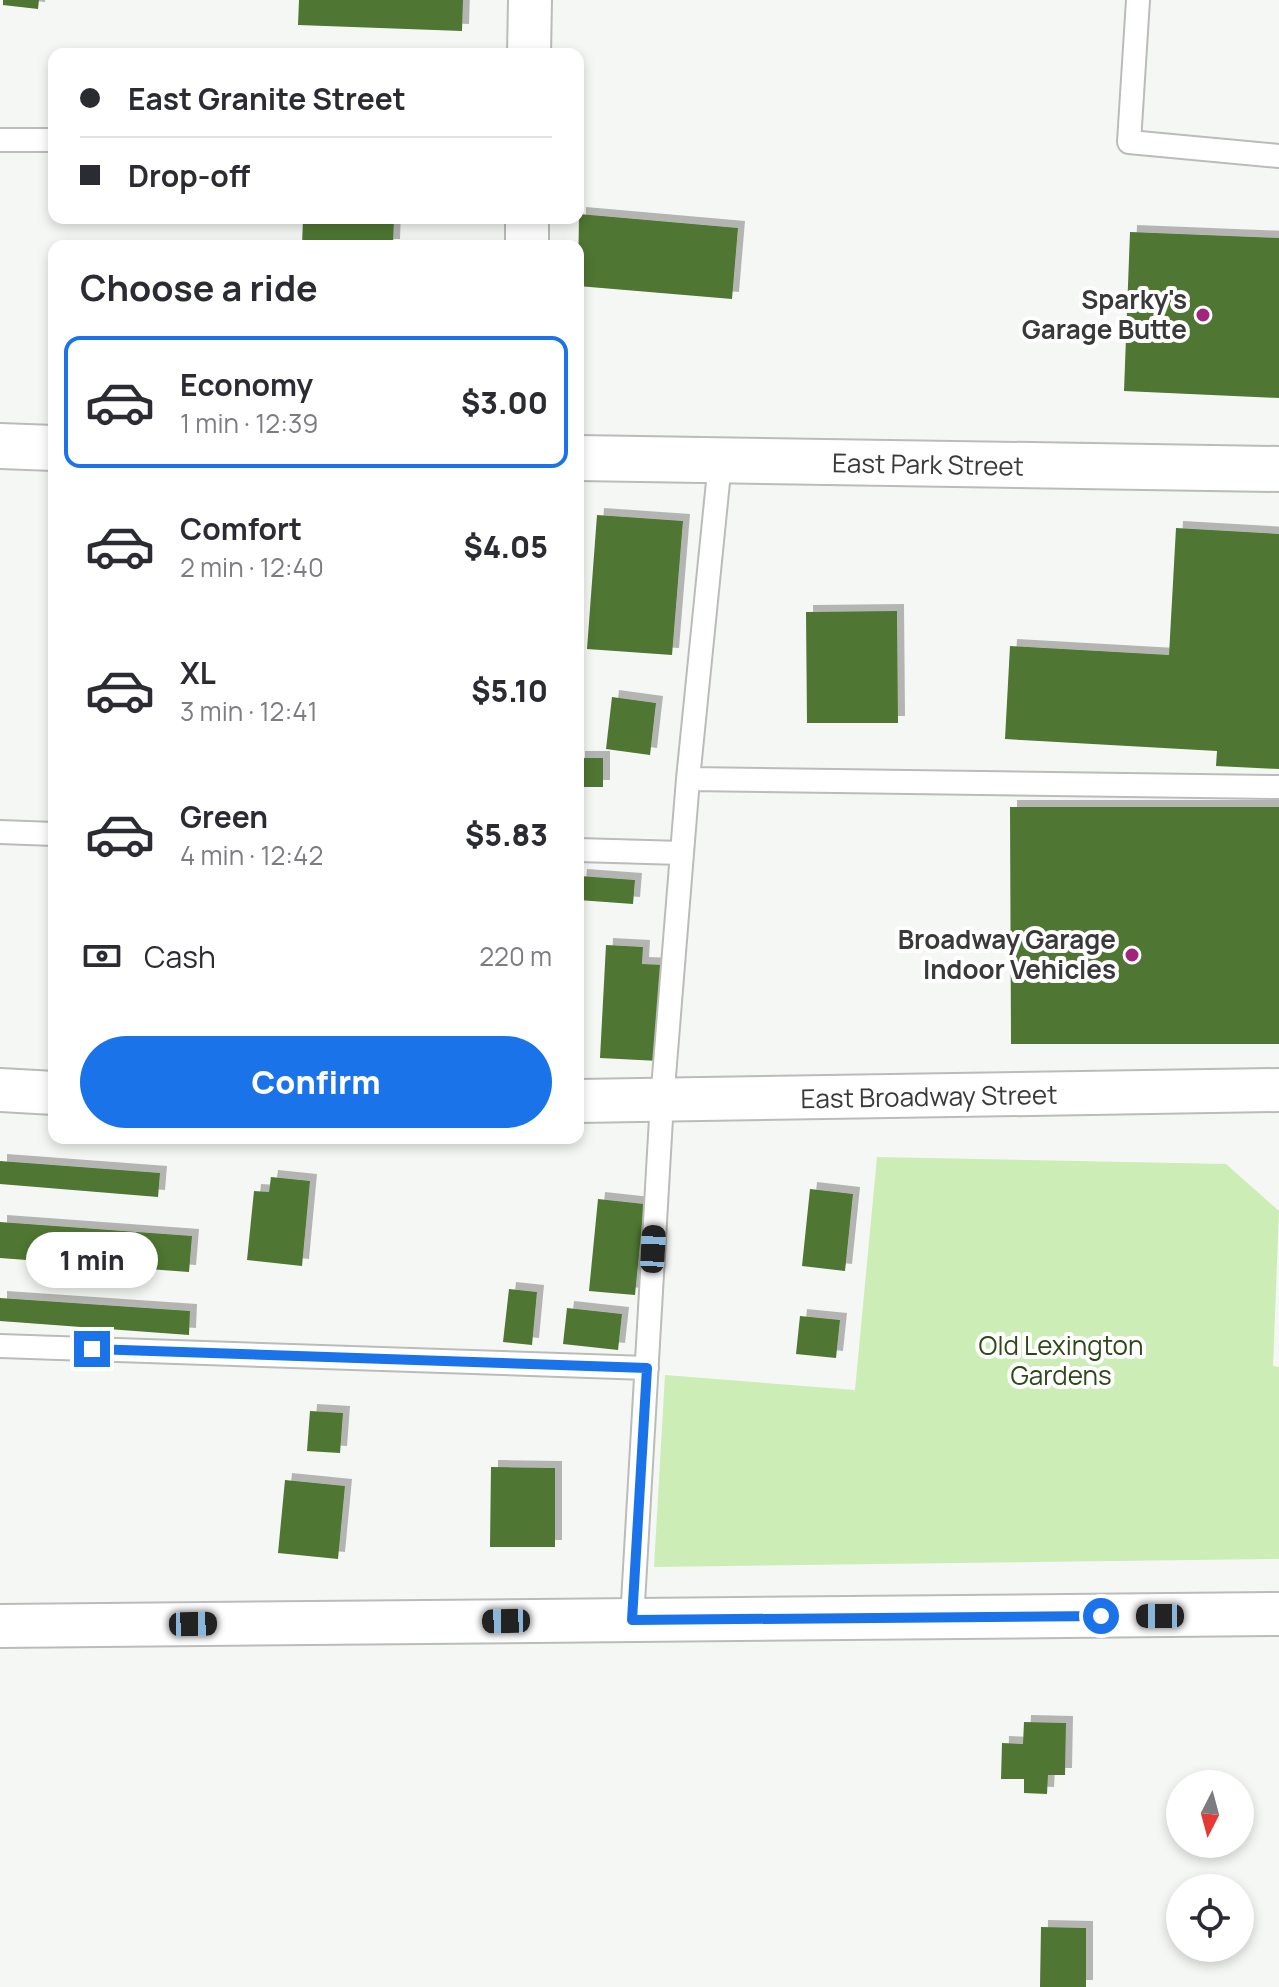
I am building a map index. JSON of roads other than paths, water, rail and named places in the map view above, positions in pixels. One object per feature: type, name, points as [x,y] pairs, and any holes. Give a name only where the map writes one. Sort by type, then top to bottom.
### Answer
[{"type":"main road","points":[[0,446],[48,448]]},
{"type":"main road","name":"East Park Street","points":[[584,458],[1279,469]]},
{"type":"street","points":[[529,48],[530,0]]},
{"type":"street","points":[[0,1090],[48,1093]]},
{"type":"street","name":"East Broadway Street","points":[[584,1101],[1279,1090]]},
{"type":"street","points":[[0,1626],[1279,1614]]},
{"type":"lane","points":[[1138,0],[1129,142],[1279,156]]},
{"type":"lane","points":[[0,140],[48,140]]},
{"type":"lane","points":[[632,1620],[662,1101],[688,779],[720,462]]},
{"type":"lane","points":[[688,779],[1279,787]]},
{"type":"lane","points":[[0,832],[48,834]]},
{"type":"lane","points":[[584,850],[682,853]]},
{"type":"lane","points":[[0,1346],[647,1368]]},
{"type":"place","name":"Sparky's Garage Butte","points":[[1203,315]]},
{"type":"place","name":"Broadway Garage Indoor Vehicles","points":[[1132,955]]},
{"type":"park label","name":"Old Lexington Gardens","points":[[1061,1361]]}]
